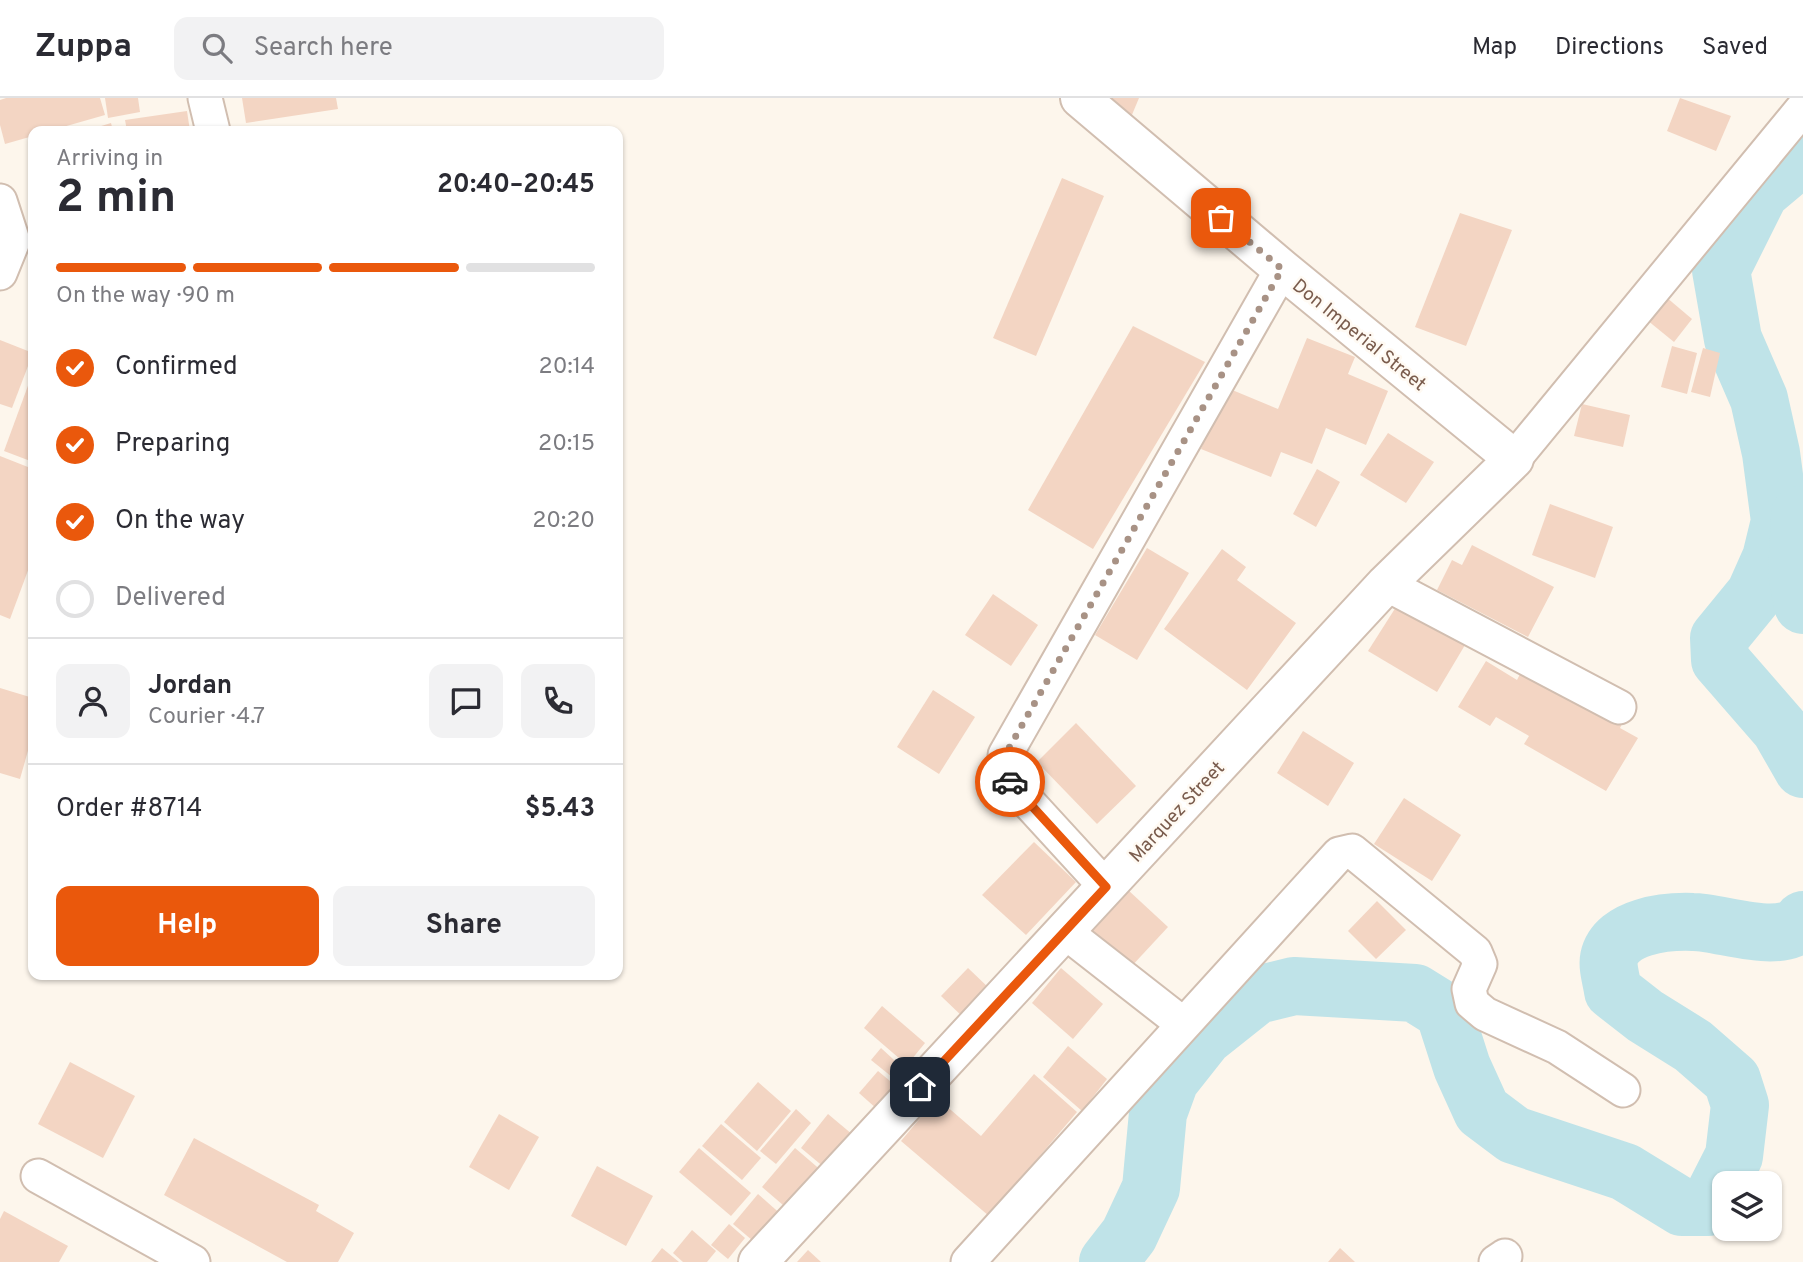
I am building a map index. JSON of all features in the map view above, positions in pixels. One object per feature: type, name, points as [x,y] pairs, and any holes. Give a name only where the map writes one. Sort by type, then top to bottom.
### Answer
[{"type":"street","points":[[205,98],[212,126]]},
{"type":"street","name":"Don Imperial Street","points":[[1080,98],[1282,269],[1514,459]]},
{"type":"street","points":[[1514,459],[1803,108]]},
{"type":"street","points":[[0,201],[23,241],[0,274]]},
{"type":"street","points":[[1106,887],[1006,778],[1005,755],[1282,269]]},
{"type":"street","name":"Marquez Street","points":[[758,1262],[1386,584],[1514,459]]},
{"type":"street","points":[[1386,584],[1619,706]]},
{"type":"street","points":[[968,1262],[1339,854],[1352,851],[1475,951],[1480,964],[1469,989],[1472,1003],[1485,1014],[1557,1047],[1623,1090]]},
{"type":"street","points":[[1064,932],[1183,1024]]},
{"type":"street","points":[[38,1176],[193,1262]]},
{"type":"building","points":[[100,98],[105,115],[66,126],[28,126],[28,137],[5,144],[0,125],[0,100]]},
{"type":"building","points":[[105,98],[138,98],[140,112],[108,118]]},
{"type":"building","points":[[242,98],[336,98],[338,109],[246,123]]},
{"type":"building","points":[[1091,98],[1139,98],[1121,141]]},
{"type":"building","points":[[1680,98],[1731,116],[1716,151],[1667,131]]},
{"type":"building","points":[[187,111],[189,126],[126,126],[125,120]]},
{"type":"building","points":[[1062,178],[1104,196],[1036,356],[993,338]]},
{"type":"building","points":[[1460,213],[1512,230],[1466,346],[1415,327]]},
{"type":"building","points":[[1666,297],[1692,319],[1674,342],[1647,320]]},
{"type":"building","points":[[1133,326],[1205,362],[1093,549],[1028,510]]},
{"type":"building","points":[[1307,338],[1355,357],[1348,374],[1388,391],[1366,445],[1326,428],[1312,464],[1281,452],[1271,477],[1201,449],[1225,387],[1278,409]]},
{"type":"building","points":[[0,340],[28,351],[28,366],[12,408],[0,404]]},
{"type":"building","points":[[1672,346],[1697,353],[1687,394],[1661,387]]},
{"type":"building","points":[[1703,348],[1720,353],[1710,397],[1691,392]]},
{"type":"building","points":[[28,386],[28,460],[4,451]]},
{"type":"building","points":[[1582,404],[1630,415],[1623,447],[1574,436]]},
{"type":"building","points":[[1388,433],[1434,462],[1406,503],[1360,475]]},
{"type":"building","points":[[0,456],[28,467],[28,570],[10,619],[0,615]]},
{"type":"building","points":[[1317,469],[1340,482],[1316,527],[1293,514]]},
{"type":"building","points":[[1550,504],[1613,527],[1595,578],[1532,555]]},
{"type":"building","points":[[1472,545],[1554,587],[1528,637],[1437,590],[1452,560],[1462,565]]},
{"type":"building","points":[[1147,548],[1189,573],[1137,660],[1095,635]]},
{"type":"building","points":[[1222,549],[1246,567],[1237,580],[1296,623],[1247,690],[1164,629]]},
{"type":"building","points":[[993,594],[1038,625],[1011,666],[965,635]]},
{"type":"building","points":[[1396,607],[1465,645],[1437,692],[1368,651]]},
{"type":"building","points":[[1486,661],[1517,680],[1522,670],[1623,722],[1620,728],[1638,738],[1606,791],[1524,744],[1529,736],[1496,717],[1490,726],[1458,707]]},
{"type":"building","points":[[0,688],[28,696],[28,751],[20,779],[0,773]]},
{"type":"building","points":[[933,690],[975,717],[939,774],[897,747]]},
{"type":"building","points":[[1076,723],[1136,786],[1097,824],[1037,762]]},
{"type":"building","points":[[1303,731],[1354,763],[1328,806],[1277,773]]},
{"type":"building","points":[[1404,798],[1461,835],[1432,881],[1374,844]]},
{"type":"building","points":[[1034,842],[1076,882],[1026,935],[982,895]]},
{"type":"building","points":[[1128,890],[1168,927],[1129,969],[1089,933]]},
{"type":"building","points":[[1377,901],[1406,930],[1376,959],[1348,931]]},
{"type":"building","points":[[968,968],[991,990],[964,1018],[941,996]]},
{"type":"building","points":[[1061,968],[1103,1004],[1073,1039],[1032,1003]]},
{"type":"building","points":[[882,1006],[925,1043],[907,1065],[864,1028]]},
{"type":"building","points":[[1068,1046],[1107,1079],[1082,1111],[1043,1077]]},
{"type":"building","points":[[881,1048],[906,1071],[897,1081],[871,1060]]},
{"type":"building","points":[[70,1062],[135,1096],[103,1158],[38,1124]]},
{"type":"building","points":[[878,1071],[896,1086],[877,1109],[859,1093]]},
{"type":"building","points":[[1034,1074],[1077,1112],[989,1216],[901,1141],[937,1098],[981,1136]]},
{"type":"building","points":[[758,1082],[791,1111],[757,1151],[724,1122]]},
{"type":"building","points":[[796,1109],[811,1123],[776,1164],[760,1151]]},
{"type":"building","points":[[499,1114],[539,1137],[509,1190],[469,1167]]},
{"type":"building","points":[[828,1114],[853,1135],[825,1168],[801,1148]]},
{"type":"building","points":[[721,1124],[761,1158],[742,1180],[702,1146]]},
{"type":"building","points":[[194,1138],[319,1205],[316,1211],[354,1233],[338,1262],[287,1262],[164,1195]]},
{"type":"building","points":[[699,1148],[751,1193],[731,1216],[679,1172]]},
{"type":"building","points":[[795,1148],[823,1172],[790,1211],[762,1187]]},
{"type":"building","points":[[597,1166],[653,1196],[626,1246],[571,1216]]},
{"type":"building","points":[[758,1194],[784,1217],[759,1246],[733,1224]]},
{"type":"building","points":[[4,1211],[68,1246],[59,1262],[0,1262],[0,1219]]},
{"type":"building","points":[[729,1224],[745,1238],[728,1259],[711,1245]]},
{"type":"building","points":[[692,1230],[716,1251],[707,1262],[683,1262],[673,1253]]},
{"type":"building","points":[[662,1248],[679,1262],[651,1262]]},
{"type":"building","points":[[1340,1248],[1355,1262],[1328,1262]]},
{"type":"building","points":[[808,1250],[821,1262],[797,1262]]},
{"type":"waterway","points":[[1803,156],[1760,192],[1721,270],[1733,339],[1759,399],[1771,453],[1780,521],[1771,558],[1755,594],[1719,638],[1720,660],[1780,729],[1803,769]]},
{"type":"waterway","points":[[1800,515],[1797,572],[1803,605]]},
{"type":"waterway","points":[[1108,1262],[1129,1235],[1151,1188],[1158,1113],[1170,1080],[1204,1037],[1257,995],[1294,986],[1415,993],[1444,1011],[1462,1067],[1482,1111],[1514,1135],[1625,1172],[1682,1207],[1708,1207],[1734,1156],[1740,1105],[1732,1080],[1693,1046],[1645,1016],[1613,991],[1609,958],[1621,939],[1632,932],[1656,925],[1693,922],[1751,931],[1781,932],[1794,928],[1803,920]]},
{"type":"way so far","points":[[1010,782],[1003,768],[1005,755],[1282,269],[1221,218]]},
{"type":"route","points":[[920,1087],[1106,887],[1010,782]]}]
